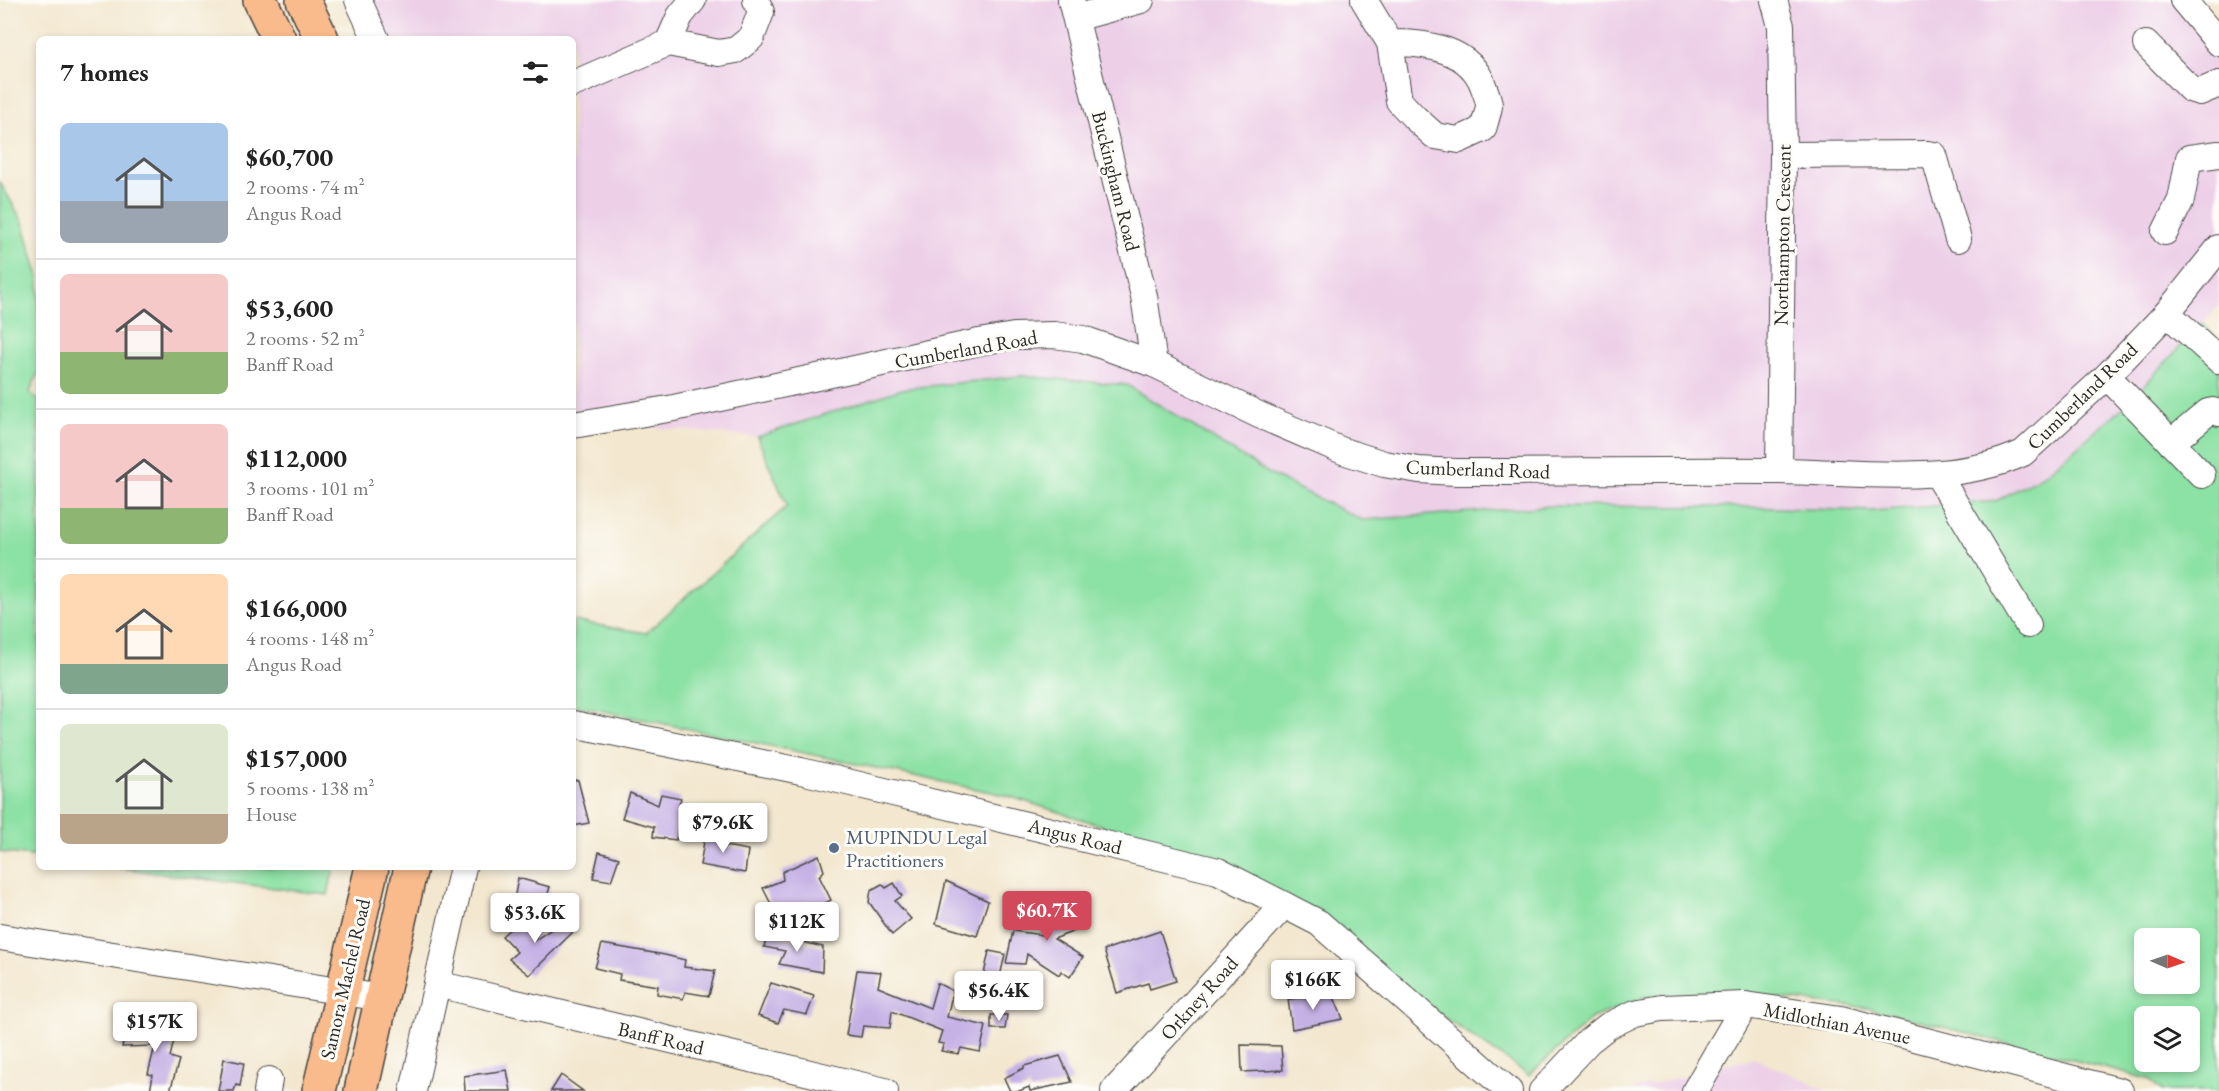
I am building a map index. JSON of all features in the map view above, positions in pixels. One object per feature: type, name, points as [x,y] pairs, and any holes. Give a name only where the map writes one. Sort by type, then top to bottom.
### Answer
[{"type":"highway","points":[[260,0],[278,36]]},
{"type":"highway","points":[[303,0],[321,36]]},
{"type":"highway","name":"Samora Machel Road","points":[[319,1091],[371,870]]},
{"type":"highway","points":[[361,1091],[410,870]]},
{"type":"street","points":[[358,0],[375,36]]},
{"type":"street","points":[[668,43],[680,16],[693,0]]},
{"type":"street","points":[[576,83],[668,43],[719,53],[736,50],[751,38],[761,12],[756,0]]},
{"type":"street","points":[[1073,9],[1141,0]]},
{"type":"street","points":[[1364,0],[1390,43]]},
{"type":"street","name":"Northampton Crescent","points":[[1774,0],[1781,26],[1783,155],[1779,471]]},
{"type":"street","points":[[2183,0],[2219,43]]},
{"type":"street","name":"Buckingham Road","points":[[1073,9],[1144,296],[1154,364]]},
{"type":"street","points":[[2146,44],[2190,89],[2200,92],[2219,84]]},
{"type":"street","points":[[2165,232],[2181,200],[2189,158],[2219,154]]},
{"type":"street","points":[[1783,155],[1934,155],[1958,239]]},
{"type":"street","name":"Cumberland Road","points":[[576,424],[674,408],[1014,336],[1054,334],[1083,339],[1154,364],[1259,415],[1343,452],[1384,464],[1419,470],[1456,472],[1779,471],[1938,475],[2006,461],[2023,453],[2107,376],[2167,313],[2219,248]]},
{"type":"street","points":[[2167,313],[2219,360]]},
{"type":"street","points":[[2107,376],[2202,475]]},
{"type":"street","points":[[2171,443],[2208,412],[2219,413]]},
{"type":"street","points":[[1938,475],[2028,625]]},
{"type":"street","name":"Angus Road","points":[[576,725],[801,771],[1218,872],[1319,924],[1509,1091]]},
{"type":"street","points":[[413,1091],[462,870]]},
{"type":"street","name":"Orkney Road","points":[[1114,1091],[1284,905]]},
{"type":"street","points":[[0,937],[382,998]]},
{"type":"street","name":"Banff Road","points":[[437,984],[885,1091]]},
{"type":"street","points":[[1695,1091],[1745,1005]]},
{"type":"street","name":"Midlothian Avenue","points":[[1542,1091],[1589,1041],[1608,1026],[1635,1012],[1662,1008],[1745,1005],[1841,1019],[2120,1091]]},
{"type":"shaded area","points":[[350,0],[2173,0],[2219,55],[2219,306],[2128,403],[2047,473],[1996,501],[1873,511],[1552,506],[1362,520],[1273,476],[902,389],[757,437],[576,420],[576,36],[367,36]]},
{"type":"shaded area","points":[[1753,1058],[1829,1091],[1628,1091]]},
{"type":"green space","points":[[0,182],[23,222],[36,267],[36,378],[30,392],[36,398],[36,857],[0,852]]},
{"type":"green space","points":[[2202,323],[2219,341],[2219,1091],[2162,1091],[2148,1079],[1867,1008],[1737,994],[1646,997],[1592,1018],[1529,1075],[1213,861],[1005,795],[576,706],[576,621],[646,633],[787,506],[757,437],[902,389],[1022,376],[1127,385],[1273,476],[1362,520],[1552,506],[1745,507],[1873,511],[1996,501],[2047,473],[2128,403]]},
{"type":"green space","points":[[135,870],[333,870],[328,895]]},
{"type":"building","points":[[576,780],[578,780],[589,823],[576,825]]},
{"type":"building","points":[[630,793],[658,805],[661,794],[681,798],[679,805],[687,807],[684,825],[679,822],[676,840],[653,837],[654,827],[622,818]]},
{"type":"building","points":[[713,831],[727,835],[725,846],[748,850],[745,873],[700,865],[705,836],[712,837]]},
{"type":"building","points":[[599,852],[619,858],[611,881],[593,878]]},
{"type":"building","points":[[819,855],[824,871],[819,876],[831,900],[782,926],[763,888],[783,880],[782,872]]},
{"type":"building","points":[[518,878],[550,887],[544,906],[514,900]]},
{"type":"building","points":[[946,881],[988,901],[977,936],[936,924]]},
{"type":"building","points":[[894,883],[902,896],[895,901],[911,919],[892,935],[869,902],[871,890],[882,884],[886,888]]},
{"type":"building","points":[[1063,900],[1077,930],[1054,939],[1083,957],[1070,977],[1061,971],[1059,975],[1027,954],[1025,964],[1006,963],[1013,931],[1043,935],[1035,916]]},
{"type":"building","points":[[521,919],[537,932],[535,940],[565,920],[574,931],[529,975],[509,959],[517,952],[502,936]]},
{"type":"building","points":[[1160,931],[1176,981],[1150,989],[1148,983],[1117,993],[1104,950]]},
{"type":"building","points":[[768,933],[823,947],[822,972],[779,964],[785,951],[764,947]]},
{"type":"building","points":[[602,944],[665,955],[685,960],[684,967],[715,971],[709,996],[685,992],[683,999],[657,994],[658,986],[619,980],[620,974],[595,968]]},
{"type":"building","points":[[989,951],[1005,954],[1000,977],[984,974]]},
{"type":"building","points":[[857,970],[881,972],[878,987],[930,1008],[937,983],[953,991],[947,1017],[986,1026],[980,1052],[961,1048],[959,1054],[941,1051],[944,1044],[938,1043],[942,1031],[892,1011],[890,1028],[863,1026],[861,1037],[846,1035]]},
{"type":"building","points":[[771,983],[814,996],[807,1015],[784,1010],[778,1023],[758,1016]]},
{"type":"building","points":[[1333,995],[1343,1019],[1292,1029],[1288,999]]},
{"type":"building","points":[[991,1015],[1007,1015],[1005,1029],[991,1029]]},
{"type":"building","points":[[127,1024],[151,1025],[150,1029],[176,1032],[170,1057],[179,1060],[170,1091],[150,1091],[153,1075],[148,1074],[155,1046],[122,1047]]},
{"type":"building","points":[[1241,1045],[1281,1046],[1283,1070],[1242,1072]]},
{"type":"building","points":[[1060,1056],[1072,1082],[1030,1091],[1029,1087],[1019,1091],[1010,1091],[1004,1078],[1024,1066]]},
{"type":"building","points":[[224,1059],[244,1063],[240,1086],[236,1085],[234,1091],[218,1091]]},
{"type":"building","points":[[507,1070],[511,1091],[465,1091],[464,1076]]},
{"type":"building","points":[[561,1075],[583,1091],[551,1091]]},
{"type":"place","name":"MUPINDU Legal Practitioners","points":[[834,848]]}]
